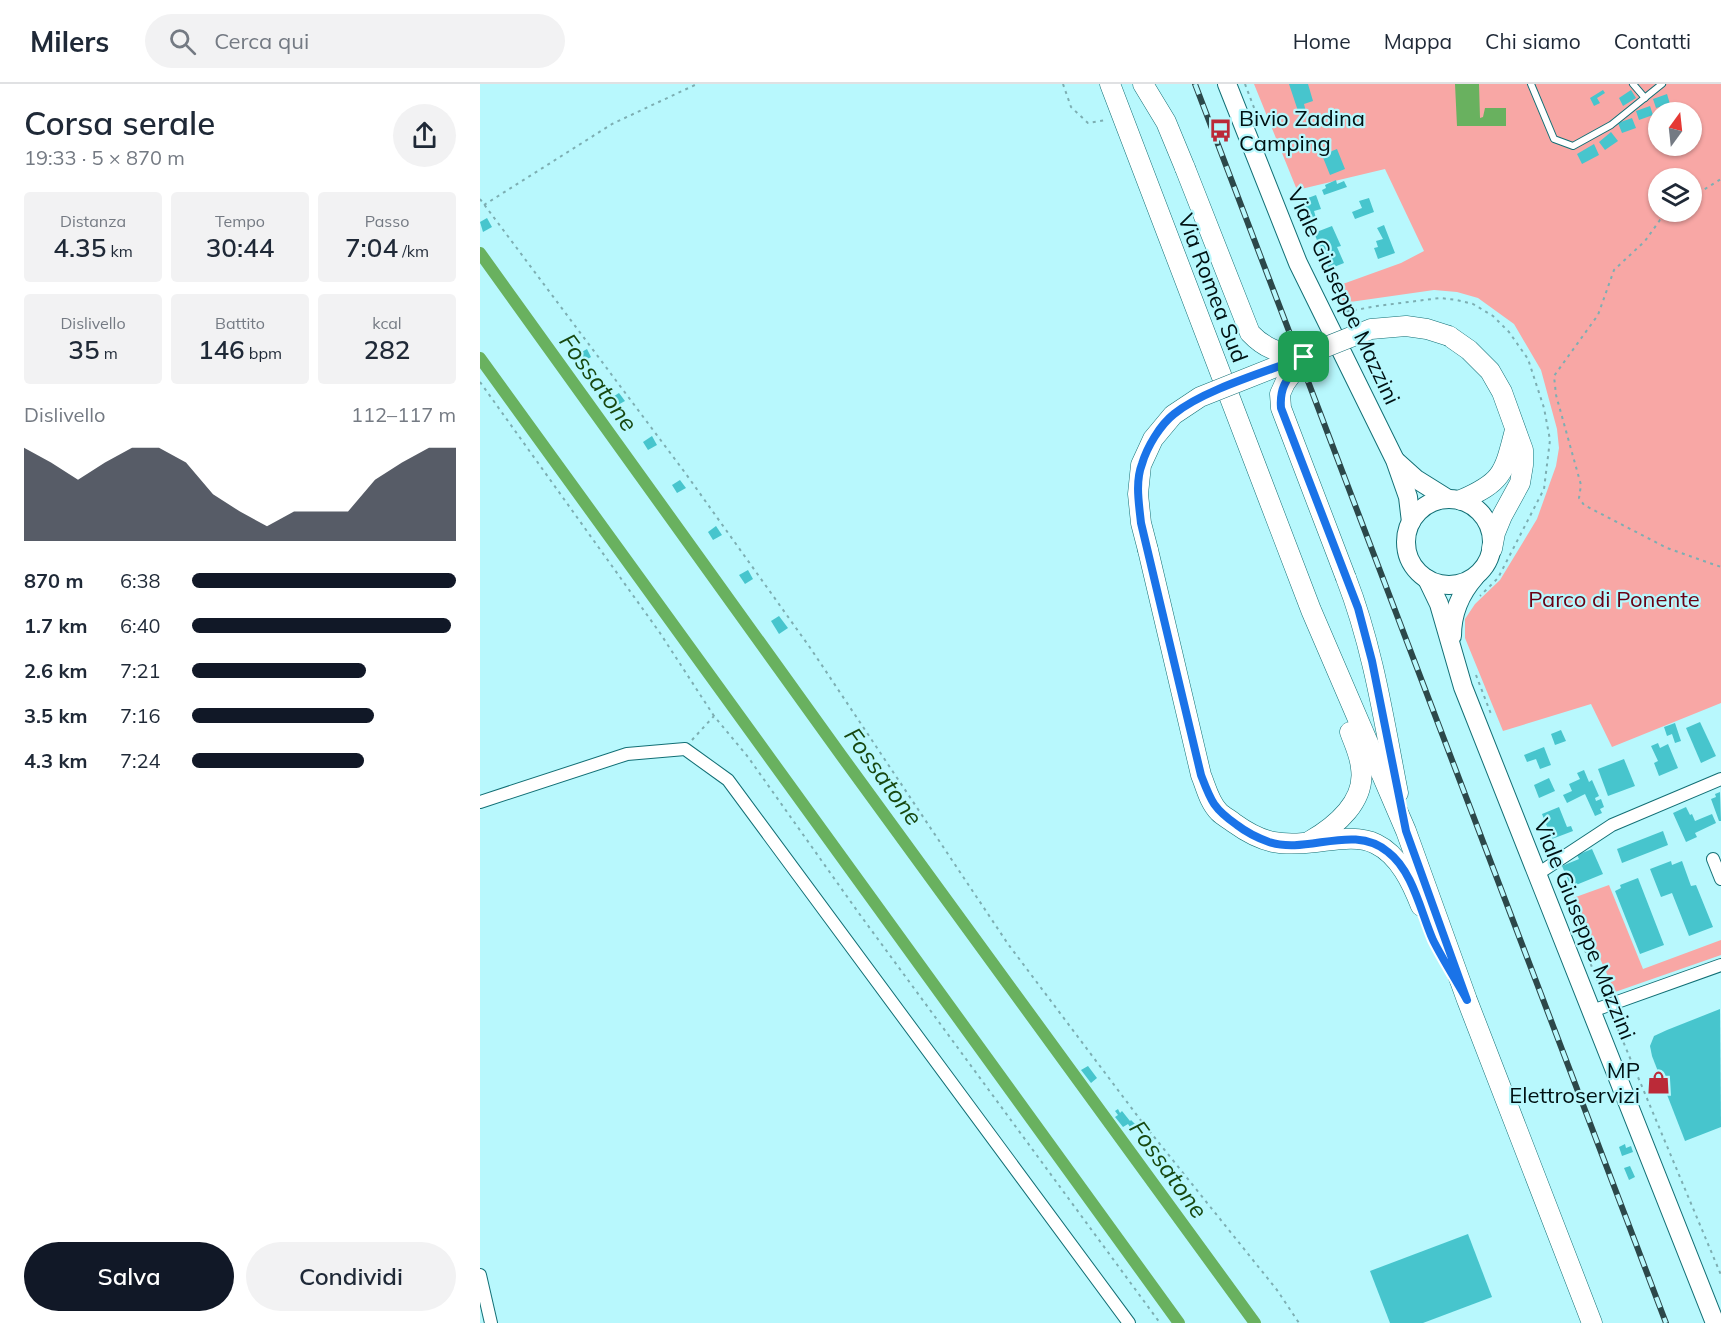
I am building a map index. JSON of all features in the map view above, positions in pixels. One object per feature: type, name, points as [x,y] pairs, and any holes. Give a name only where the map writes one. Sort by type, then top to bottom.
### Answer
[{"type":"main road","name":"Via Romea Sud","points":[[1110,84],[1311,610]]},
{"type":"main road","points":[[1143,84],[1166,122],[1250,333],[1261,345],[1304,357]]},
{"type":"main road","points":[[1467,1000],[1433,940],[1419,902],[1403,869],[1389,852],[1374,843],[1349,838],[1306,843],[1270,842],[1245,831],[1218,812],[1209,798],[1201,775],[1141,523],[1138,494],[1141,465],[1153,439],[1173,415],[1200,398],[1371,329],[1406,326],[1427,329],[1449,336],[1469,350],[1490,371],[1502,392],[1523,450],[1520,483],[1502,516],[1492,549]]},
{"type":"main road","points":[[1304,357],[1280,394],[1281,408],[1358,608],[1372,661],[1406,831]]},
{"type":"main road","points":[[1454,499],[1485,490],[1500,477],[1508,459],[1515,430]]},
{"type":"main road","points":[[1311,610],[1406,831],[1467,1000],[1592,1323]]},
{"type":"main road","points":[[1306,843],[1334,826],[1352,805],[1360,787],[1362,769],[1321,655],[1311,610]]},
{"type":"street","name":"Viale Giuseppe Mazzini","points":[[1227,84],[1298,262],[1395,460],[1408,497],[1410,522]]},
{"type":"street","points":[[1395,460],[1416,479],[1454,499],[1472,505],[1485,519],[1492,536],[1492,549],[1487,562],[1466,587],[1455,608],[1451,653]]},
{"type":"street","points":[[1454,499],[1436,500],[1417,512],[1406,534],[1406,547],[1410,560],[1417,571],[1427,579],[1440,584],[1454,585],[1468,581],[1479,573]]},
{"type":"street","name":"Viale Giuseppe Mazzini","points":[[1427,579],[1438,604],[1462,687],[1536,875],[1600,1009],[1715,1323]]},
{"type":"street","points":[[480,802],[627,754],[685,749],[728,780],[1129,1323]]},
{"type":"street","points":[[1536,875],[1612,825],[1721,779]]},
{"type":"street","points":[[1713,859],[1721,879]]},
{"type":"street","points":[[1600,1009],[1721,965]]},
{"type":"street","points":[[480,1275],[491,1323]]},
{"type":"lane","points":[[1531,84],[1554,139],[1573,146],[1611,125],[1662,84]]},
{"type":"lane","points":[[1634,84],[1645,98]]},
{"type":"path","points":[[484,205],[612,124],[697,84]]},
{"type":"path","points":[[1063,84],[1071,106],[1088,123],[1122,117]]},
{"type":"path","points":[[1702,191],[1721,179]]},
{"type":"path","points":[[480,200],[686,474],[811,649],[1008,944],[1132,1109],[1276,1290],[1299,1323]]},
{"type":"path","points":[[1659,222],[1645,241],[1614,270],[1598,315],[1554,376],[1556,395],[1581,485],[1579,498],[1584,505],[1667,548],[1721,567]]},
{"type":"path","points":[[480,382],[660,633],[714,716],[748,757],[858,912],[1160,1323]]},
{"type":"path","points":[[1473,603],[1498,578]]},
{"type":"path","points":[[1475,672],[1491,715]]},
{"type":"path","points":[[685,749],[714,716]]},
{"type":"path","points":[[1581,942],[1600,1009],[1721,1275]]},
{"type":"green space","name":"Parco di Ponente","points":[[1254,84],[1721,84],[1721,703],[1612,747],[1591,704],[1503,731],[1465,638],[1465,619],[1475,604],[1500,580],[1537,519],[1556,466],[1559,448],[1557,429],[1541,370],[1514,324],[1478,298],[1457,292],[1434,290],[1343,303],[1340,285],[1401,263],[1424,251],[1385,169],[1297,190]]},
{"type":"green space","points":[[1609,885],[1643,969],[1721,940],[1721,955],[1615,992],[1573,898]]},
{"type":"shaded area","points":[[1455,84],[1479,84],[1480,118],[1483,117],[1485,108],[1506,108],[1506,126],[1457,126]]},
{"type":"building","points":[[1289,84],[1308,84],[1313,101],[1304,104],[1306,112],[1299,114]]},
{"type":"building","points":[[1603,90],[1605,93],[1597,98],[1600,103],[1594,106],[1590,98]]},
{"type":"building","points":[[1631,90],[1636,98],[1623,106],[1619,98]]},
{"type":"building","points":[[1667,94],[1669,102],[1654,102],[1653,99]]},
{"type":"building","points":[[1648,107],[1648,117],[1639,120],[1636,111]]},
{"type":"building","points":[[1632,118],[1636,128],[1622,133],[1618,123]]},
{"type":"building","points":[[1611,132],[1618,141],[1605,150],[1599,142]]},
{"type":"building","points":[[1594,144],[1599,155],[1582,164],[1577,154]]},
{"type":"building","points":[[1337,149],[1345,169],[1330,175],[1322,155]]},
{"type":"building","points":[[1336,180],[1337,184],[1344,181],[1347,187],[1324,195],[1322,190],[1326,188],[1325,185]]},
{"type":"building","points":[[1316,195],[1321,209],[1314,211],[1316,218],[1308,221],[1300,201]]},
{"type":"building","points":[[1369,198],[1374,212],[1355,219],[1352,212],[1362,208],[1359,201]]},
{"type":"building","points":[[487,218],[492,227],[483,232],[480,222]]},
{"type":"building","points":[[1384,225],[1395,253],[1378,259],[1374,248],[1378,247],[1376,241],[1383,239],[1377,228]]},
{"type":"building","points":[[1332,226],[1341,246],[1337,247],[1344,263],[1329,269],[1314,233]]},
{"type":"building","points":[[587,349],[591,357],[583,362],[578,354]]},
{"type":"building","points":[[619,393],[625,401],[616,406],[611,398]]},
{"type":"building","points":[[652,436],[657,445],[648,450],[643,442]]},
{"type":"building","points":[[680,480],[686,488],[677,493],[672,485]]},
{"type":"building","points":[[716,526],[722,535],[713,540],[708,532]]},
{"type":"building","points":[[748,570],[753,579],[745,584],[739,575]]},
{"type":"building","points":[[779,616],[788,628],[779,634],[771,621]]},
{"type":"building","points":[[1700,722],[1716,756],[1701,763],[1686,728]]},
{"type":"building","points":[[1675,723],[1681,741],[1675,743],[1672,734],[1667,736],[1664,727]]},
{"type":"building","points":[[1561,730],[1566,741],[1555,745],[1551,734]]},
{"type":"building","points":[[1658,743],[1660,748],[1668,744],[1678,768],[1659,776],[1654,763],[1658,761],[1651,746]]},
{"type":"building","points":[[1544,747],[1551,765],[1540,769],[1536,759],[1527,762],[1524,755]]},
{"type":"building","points":[[1624,759],[1635,786],[1608,796],[1598,769]]},
{"type":"building","points":[[1584,770],[1589,782],[1592,780],[1599,796],[1595,798],[1596,801],[1601,799],[1604,807],[1600,809],[1602,813],[1595,816],[1585,794],[1567,803],[1563,795],[1572,791],[1569,784],[1580,779],[1577,773]]},
{"type":"building","points":[[1549,778],[1555,791],[1539,798],[1534,785]]},
{"type":"building","points":[[1720,792],[1721,821],[1719,821],[1711,799]]},
{"type":"building","points":[[1559,807],[1567,827],[1571,826],[1573,831],[1552,839],[1542,814]]},
{"type":"building","points":[[1686,807],[1695,821],[1712,814],[1716,823],[1695,833],[1697,837],[1686,842],[1673,813]]},
{"type":"building","points":[[1663,831],[1668,845],[1622,863],[1617,849]]},
{"type":"building","points":[[1592,849],[1603,874],[1571,887],[1562,866],[1579,859],[1577,855]]},
{"type":"building","points":[[1671,861],[1672,865],[1682,861],[1691,886],[1696,885],[1713,927],[1689,936],[1672,893],[1661,897],[1650,869]]},
{"type":"building","points":[[1638,878],[1664,945],[1640,954],[1615,891],[1621,888],[1620,885]]},
{"type":"building","points":[[1720,1009],[1721,1127],[1685,1141],[1650,1046],[1654,1036]]},
{"type":"building","points":[[1088,1066],[1097,1078],[1091,1083],[1081,1070]]},
{"type":"building","points":[[1118,1109],[1135,1124],[1123,1127],[1115,1117],[1118,1115],[1115,1111]]},
{"type":"building","points":[[1625,1144],[1626,1148],[1631,1146],[1633,1152],[1622,1156],[1619,1147]]},
{"type":"building","points":[[1630,1166],[1635,1177],[1629,1180],[1624,1168]]},
{"type":"building","points":[[1468,1234],[1492,1297],[1423,1323],[1390,1323],[1370,1271]]},
{"type":"waterway","name":"Fossatone","points":[[480,253],[841,755],[1255,1323]]},
{"type":"waterway","points":[[480,358],[1179,1323]]},
{"type":"railway","points":[[1195,84],[1666,1323]]},
{"type":"place","name":"Bivio Zadina Camping","points":[[1221,131]]},
{"type":"place","name":"MP Elettroservizi","points":[[1658,1083]]},
{"type":"route","points":[[1304,357],[1280,394],[1281,408],[1358,608],[1372,661],[1406,831],[1467,1000],[1433,940],[1419,902],[1403,869],[1389,852],[1374,843],[1349,838],[1291,844],[1270,842],[1245,831],[1218,812],[1209,798],[1201,775],[1141,523],[1138,494],[1141,465],[1153,439],[1173,415],[1200,398],[1304,357]]}]
